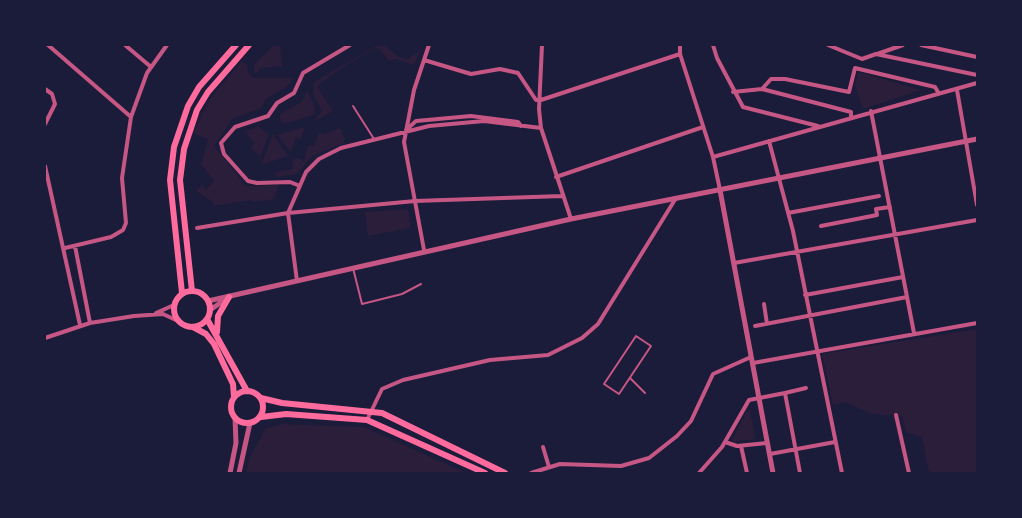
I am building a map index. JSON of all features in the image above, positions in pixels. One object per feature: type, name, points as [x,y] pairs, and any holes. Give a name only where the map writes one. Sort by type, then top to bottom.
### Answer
[{"type":"main road","points":[[236,45],[200,87],[188,106],[174,147],[170,180],[182,293],[174,305],[178,321],[206,334],[214,344],[233,384],[234,397],[231,410],[235,418],[250,423],[261,417],[286,414],[367,420],[485,473]]},
{"type":"main road","points":[[192,291],[180,180],[184,149],[197,110],[208,92],[249,45]]},
{"type":"main road","points":[[182,293],[192,291],[202,294],[208,301],[210,310],[207,319],[193,327]]},
{"type":"main road","points":[[218,336],[218,316],[230,297]]},
{"type":"main road","points":[[207,319],[247,391],[261,398],[282,403],[370,410],[506,473]]},
{"type":"main road","points":[[234,397],[247,391]]},
{"type":"main road","points":[[261,398],[263,409],[261,417]]},
{"type":"street","points":[[48,45],[131,117]]},
{"type":"street","points":[[125,45],[151,67]]},
{"type":"street","points":[[65,248],[111,237],[123,230],[126,223],[122,178],[131,117],[151,67],[167,45]]},
{"type":"street","points":[[300,186],[290,182],[248,181],[224,154],[221,143],[235,127],[268,116],[277,103],[294,93],[303,73],[350,45]]},
{"type":"street","points":[[424,250],[404,142],[414,90],[429,45]]},
{"type":"street","points":[[542,45],[539,109],[541,128],[571,219]]},
{"type":"street","points":[[680,45],[680,54],[713,157],[774,473]]},
{"type":"street","points":[[713,45],[733,92],[743,107],[819,126]]},
{"type":"street","points":[[829,45],[862,59]]},
{"type":"street","points":[[762,89],[771,79],[785,79],[849,92],[855,68],[862,59],[903,45]]},
{"type":"street","points":[[921,45],[977,57]]},
{"type":"street","points":[[424,60],[471,74],[500,69],[518,73],[536,100],[541,100],[680,54]]},
{"type":"street","points":[[876,54],[977,75]]},
{"type":"street","points":[[855,68],[935,87],[938,92]]},
{"type":"street","points":[[713,157],[851,116],[977,83]]},
{"type":"street","points":[[45,89],[55,100],[45,124]]},
{"type":"street","points":[[733,92],[762,89],[851,112],[851,116]]},
{"type":"street","points":[[957,90],[976,188],[977,206]]},
{"type":"street","points":[[871,111],[914,333]]},
{"type":"street","points":[[406,130],[416,121],[471,116],[518,122],[521,127]]},
{"type":"street","points":[[297,281],[288,213],[306,172],[319,159],[341,148],[406,130],[484,121],[541,128]]},
{"type":"street","points":[[556,177],[704,127]]},
{"type":"street","points":[[208,301],[424,250],[571,219],[781,180],[977,140]]},
{"type":"street","points":[[769,141],[781,180],[842,473]]},
{"type":"street","points":[[45,166],[65,248],[80,325]]},
{"type":"street","points":[[196,228],[288,213],[415,201],[562,196]]},
{"type":"street","points":[[788,213],[879,196]]},
{"type":"street","points":[[367,420],[382,388],[403,380],[490,360],[548,355],[582,338],[598,324],[676,198]]},
{"type":"street","points":[[821,226],[877,214],[876,209],[890,207]]},
{"type":"street","points":[[734,263],[977,220]]},
{"type":"street","points":[[75,246],[90,323]]},
{"type":"street","points":[[806,295],[903,277]]},
{"type":"street","points":[[210,310],[230,297]]},
{"type":"street","points":[[755,326],[907,297]]},
{"type":"street","points":[[764,304],[767,324]]},
{"type":"street","points":[[152,314],[174,305]]},
{"type":"street","points":[[45,338],[80,325],[152,314],[163,314],[178,321]]},
{"type":"street","points":[[531,473],[560,464],[621,466],[649,458],[677,436],[691,421],[713,374],[752,360],[817,351],[977,322]]},
{"type":"street","points":[[699,473],[725,442],[749,400],[806,388]]},
{"type":"street","points":[[785,393],[800,473]]},
{"type":"street","points":[[896,416],[909,473]]},
{"type":"street","points":[[230,473],[236,443],[235,418]]},
{"type":"street","points":[[239,473],[250,423]]},
{"type":"street","points":[[725,442],[733,446],[768,442]]},
{"type":"street","points":[[770,454],[836,442]]},
{"type":"street","points":[[741,446],[747,473]]},
{"type":"street","points":[[543,447],[549,467]]},
{"type":"lane","points":[[353,106],[375,139]]},
{"type":"lane","points":[[353,267],[362,304],[402,294],[421,284]]},
{"type":"lane","points":[[636,336],[651,346],[630,378],[620,394],[604,384],[636,336]]},
{"type":"lane","points":[[630,378],[645,393]]},
{"type":"shaded area","points":[[274,45],[283,45],[280,47],[282,66],[260,68],[259,72],[254,72],[254,64]]},
{"type":"shaded area","points":[[378,45],[385,45],[399,57],[407,59],[420,51],[414,65],[396,59],[389,61],[379,49],[375,48],[346,65],[320,83],[318,88],[333,111],[313,122],[322,111],[313,94],[314,82]]},
{"type":"shaded area","points":[[241,62],[247,64],[248,72],[253,78],[294,78],[286,87],[266,99],[261,108],[232,119],[214,146],[246,186],[279,185],[274,199],[213,206],[213,202],[196,191],[202,184],[206,190],[214,181],[201,164],[208,139],[193,133],[210,99]]},
{"type":"shaded area","points":[[858,72],[921,90],[863,109],[855,85]]},
{"type":"shaded area","points":[[307,91],[315,106],[314,115],[284,124],[280,120],[280,114],[301,102]]},
{"type":"shaded area","points":[[258,126],[269,134],[260,157],[251,147],[254,143],[245,132]]},
{"type":"shaded area","points":[[305,127],[301,139],[296,138],[291,152],[277,135]]},
{"type":"shaded area","points":[[340,128],[345,139],[344,143],[312,156],[297,174],[276,177],[275,172],[293,169],[292,160],[297,158],[304,161],[308,145],[314,146],[319,133],[324,134]]},
{"type":"shaded area","points":[[273,134],[288,156],[261,165]]},
{"type":"shaded area","points":[[408,209],[411,228],[368,236],[365,212]]},
{"type":"shaded area","points":[[977,329],[977,473],[932,473],[928,470],[922,437],[906,432],[902,416],[872,414],[845,402],[833,405],[822,354]]},
{"type":"shaded area","points":[[750,410],[755,439],[733,442],[747,411]]},
{"type":"shaded area","points":[[283,424],[364,427],[466,473],[246,473],[249,459],[266,428]]}]
